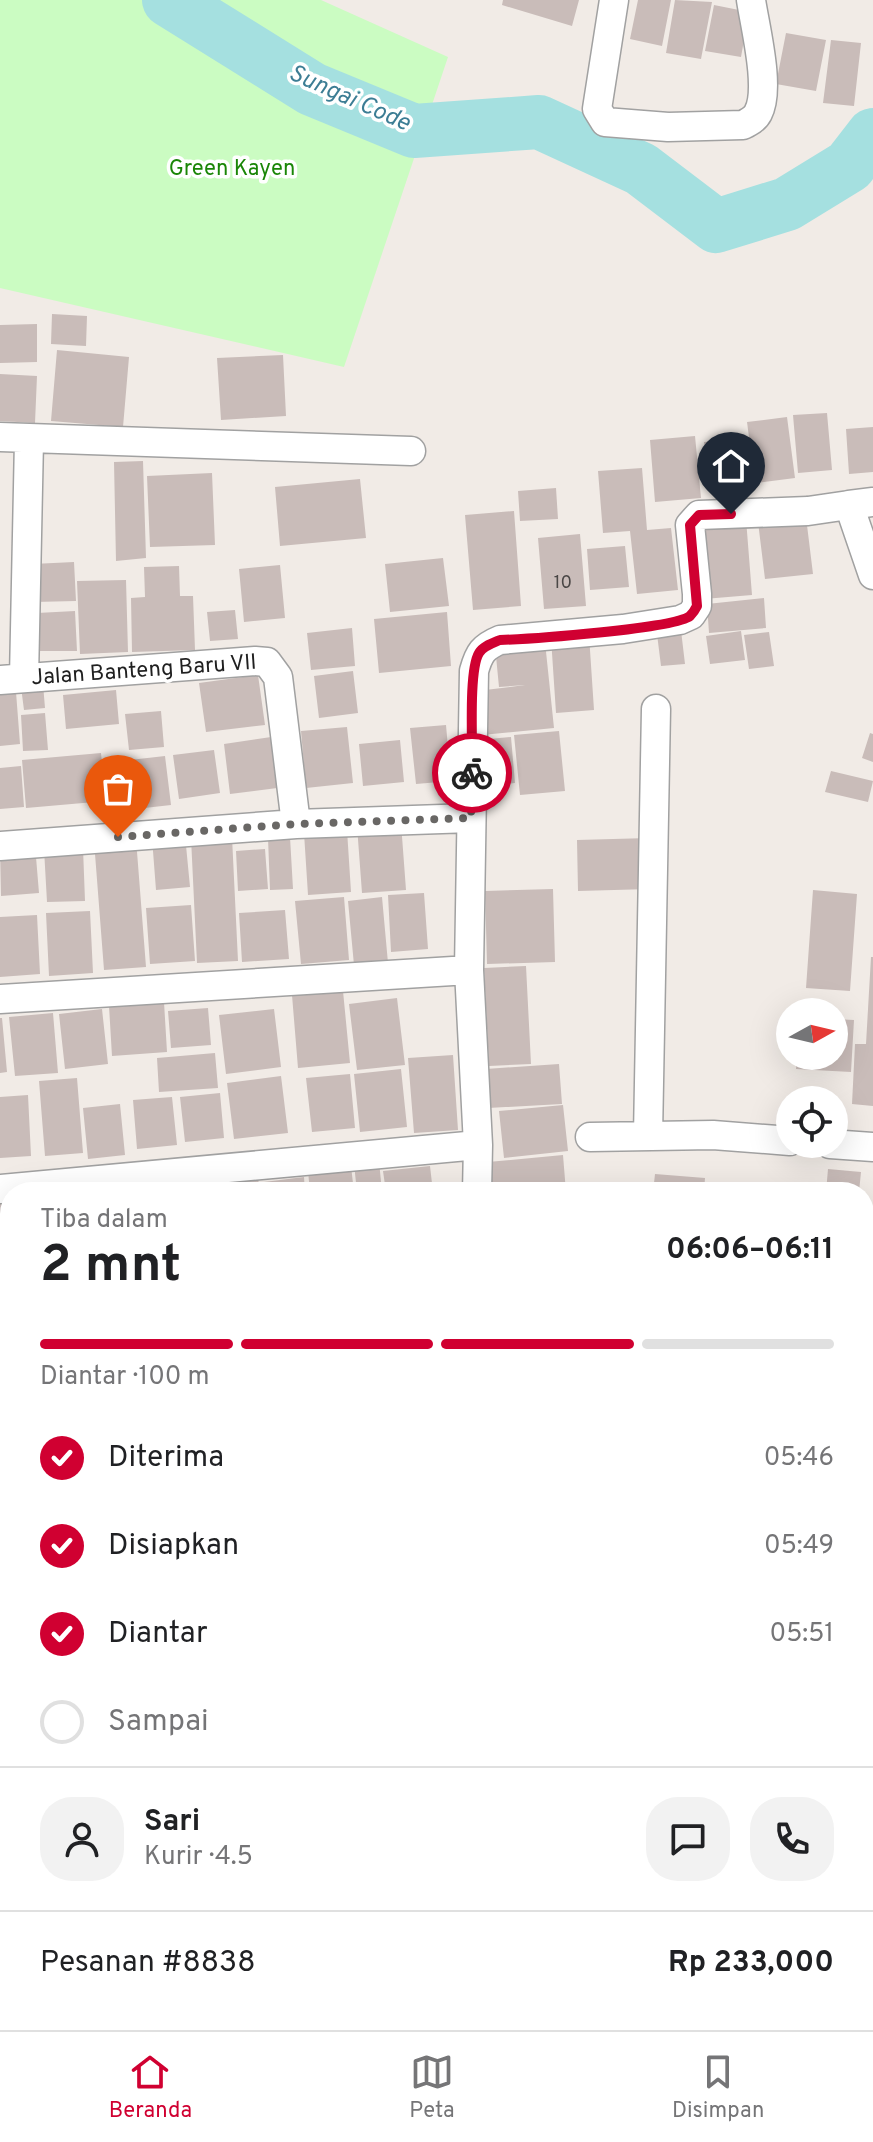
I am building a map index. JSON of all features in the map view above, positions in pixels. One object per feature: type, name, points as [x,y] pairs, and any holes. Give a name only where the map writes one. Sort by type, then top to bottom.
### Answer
[{"type":"street","points":[[614,0],[597,109],[600,117],[605,122],[668,127],[743,125],[759,113],[762,78],[751,0]]},
{"type":"street","points":[[0,437],[411,451]]},
{"type":"street","points":[[12,679],[29,440]]},
{"type":"street","points":[[477,1182],[469,970],[474,671],[479,653],[487,645],[500,640],[623,629],[680,620],[691,615],[697,606],[690,525],[699,515],[808,511],[861,504],[873,575]]},
{"type":"street","name":"Jalan Banteng Baru VII","points":[[12,679],[267,662],[278,677],[296,824]]},
{"type":"street","points":[[648,1136],[656,709]]},
{"type":"street","points":[[0,846],[296,824],[471,818]]},
{"type":"street","points":[[0,999],[469,970]]},
{"type":"street","points":[[590,1137],[713,1135],[776,1140]]},
{"type":"street","points":[[76,1182],[478,1145]]},
{"type":"street","points":[[848,1145],[873,1147]]},
{"type":"green space","name":"Green Kayen","points":[[0,0],[321,0],[448,57],[344,367],[0,288]]},
{"type":"building","points":[[503,0],[579,0],[572,26],[502,5]]},
{"type":"building","points":[[638,0],[671,0],[662,46],[630,39]]},
{"type":"building","points":[[675,0],[712,2],[701,59],[666,53]]},
{"type":"building","points":[[714,5],[749,12],[741,57],[705,51]]},
{"type":"building","points":[[786,33],[826,40],[816,91],[776,84]]},
{"type":"building","points":[[831,40],[861,43],[854,106],[823,103]]},
{"type":"building","points":[[52,314],[87,316],[86,346],[51,344]]},
{"type":"building","points":[[37,324],[37,362],[0,363],[0,325]]},
{"type":"building","points":[[57,350],[129,357],[123,427],[51,421]]},
{"type":"building","points":[[283,355],[286,416],[221,420],[217,358]]},
{"type":"building","points":[[0,374],[37,376],[35,423],[0,421]]},
{"type":"building","points":[[827,413],[832,470],[798,473],[793,415]]},
{"type":"building","points":[[787,417],[795,478],[755,483],[747,422]]},
{"type":"building","points":[[873,427],[873,472],[849,474],[846,429]]},
{"type":"building","points":[[695,436],[701,498],[655,502],[650,440]]},
{"type":"building","points":[[737,439],[741,486],[709,489],[704,442]]},
{"type":"building","points":[[143,461],[146,558],[116,561],[114,462]]},
{"type":"building","points":[[642,468],[647,530],[671,528],[678,590],[637,594],[630,531],[603,533],[598,471]]},
{"type":"building","points":[[212,473],[215,545],[150,547],[147,476]]},
{"type":"building","points":[[360,479],[366,538],[280,546],[275,487]]},
{"type":"building","points":[[556,488],[558,519],[520,521],[518,491]]},
{"type":"building","points":[[514,511],[521,606],[473,610],[465,515]]},
{"type":"building","points":[[806,517],[813,574],[765,579],[758,522]]},
{"type":"building","points":[[746,519],[752,595],[704,599],[697,523]]},
{"type":"building","points":[[580,534],[586,606],[544,609],[538,538]]},
{"type":"building","points":[[625,546],[629,587],[590,590],[587,549]]},
{"type":"building","points":[[443,558],[449,606],[390,612],[385,564]]},
{"type":"building","points":[[74,562],[76,601],[34,602],[33,564]]},
{"type":"building","points":[[280,565],[285,618],[244,622],[239,569]]},
{"type":"building","points":[[179,566],[180,596],[193,596],[195,650],[132,652],[131,598],[145,597],[144,567]]},
{"type":"building","points":[[126,580],[128,652],[80,654],[77,581]]},
{"type":"building","points":[[764,598],[766,628],[709,633],[707,604]]},
{"type":"building","points":[[235,610],[238,639],[210,641],[207,612]]},
{"type":"building","points":[[75,611],[77,651],[38,651],[37,613]]},
{"type":"building","points":[[447,612],[451,666],[379,673],[374,619]]},
{"type":"building","points":[[680,622],[685,664],[661,666],[656,626]]},
{"type":"building","points":[[352,628],[355,666],[311,670],[307,633]]},
{"type":"building","points":[[741,631],[745,660],[710,664],[706,636]]},
{"type":"building","points":[[769,632],[774,666],[749,669],[744,635]]},
{"type":"building","points":[[589,635],[594,710],[556,713],[551,638]]},
{"type":"building","points":[[545,642],[554,728],[482,735],[477,691],[525,685],[499,687],[495,646]]},
{"type":"building","points":[[353,671],[358,713],[319,718],[314,676]]},
{"type":"building","points":[[258,675],[265,725],[206,732],[199,683]]},
{"type":"building","points":[[43,684],[45,708],[24,710],[21,687]]},
{"type":"building","points":[[116,690],[119,724],[66,729],[63,695]]},
{"type":"building","points":[[16,692],[20,744],[0,746],[0,693]]},
{"type":"building","points":[[161,711],[164,747],[129,750],[125,714]]},
{"type":"building","points":[[45,713],[48,750],[23,751],[21,715]]},
{"type":"building","points":[[446,725],[451,781],[416,784],[410,728]]},
{"type":"building","points":[[347,727],[353,783],[306,788],[301,731]]},
{"type":"building","points":[[559,731],[565,791],[520,795],[514,735]]},
{"type":"building","points":[[870,733],[873,734],[873,762],[862,758]]},
{"type":"building","points":[[278,736],[285,787],[230,794],[224,744]]},
{"type":"building","points":[[511,737],[515,783],[483,786],[479,740]]},
{"type":"building","points":[[400,740],[404,782],[363,786],[359,744]]},
{"type":"building","points":[[214,750],[220,793],[179,799],[173,755]]},
{"type":"building","points":[[101,753],[106,801],[26,808],[22,760]]},
{"type":"building","points":[[165,756],[171,805],[118,811],[112,762]]},
{"type":"building","points":[[21,766],[24,807],[0,809],[0,768]]},
{"type":"building","points":[[831,771],[873,781],[868,802],[825,792]]},
{"type":"building","points":[[401,823],[406,890],[362,893],[357,826]]},
{"type":"building","points":[[347,830],[351,892],[308,895],[304,833]]},
{"type":"building","points":[[185,835],[190,887],[156,890],[152,838]]},
{"type":"building","points":[[232,837],[238,961],[197,963],[191,838]]},
{"type":"building","points":[[290,837],[293,889],[270,890],[268,838]]},
{"type":"building","points":[[649,838],[650,889],[578,891],[577,840]]},
{"type":"building","points":[[136,839],[146,967],[104,970],[94,841]]},
{"type":"building","points":[[35,845],[39,893],[1,896],[0,847]]},
{"type":"building","points":[[83,848],[85,901],[47,902],[44,849]]},
{"type":"building","points":[[265,849],[268,889],[238,891],[236,851]]},
{"type":"building","points":[[553,889],[555,962],[487,964],[485,891]]},
{"type":"building","points":[[813,890],[857,894],[850,991],[806,988]]},
{"type":"building","points":[[424,893],[428,949],[391,952],[388,895]]},
{"type":"building","points":[[344,897],[349,960],[301,964],[295,901]]},
{"type":"building","points":[[382,897],[388,963],[354,965],[348,901]]},
{"type":"building","points":[[191,905],[195,961],[150,964],[146,908]]},
{"type":"building","points":[[285,910],[289,959],[242,962],[239,913]]},
{"type":"building","points":[[90,911],[93,973],[49,976],[46,913]]},
{"type":"building","points":[[37,915],[40,974],[0,977],[0,917]]},
{"type":"building","points":[[871,957],[873,1106],[852,1104],[855,1044],[866,1044]]},
{"type":"building","points":[[526,966],[531,1064],[489,1066],[484,968]]},
{"type":"building","points":[[343,991],[350,1063],[298,1068],[292,995]]},
{"type":"building","points":[[397,998],[405,1065],[357,1070],[349,1004]]},
{"type":"building","points":[[164,1002],[167,1052],[112,1056],[109,1006]]},
{"type":"building","points":[[208,1008],[211,1045],[171,1048],[168,1011]]},
{"type":"building","points":[[102,1009],[108,1064],[65,1069],[59,1014]]},
{"type":"building","points":[[274,1009],[281,1067],[226,1074],[219,1015]]},
{"type":"building","points":[[53,1013],[58,1073],[15,1076],[9,1017]]},
{"type":"building","points":[[0,1018],[7,1072],[0,1073]]},
{"type":"building","points":[[848,1020],[854,1020],[851,1072],[814,1070],[848,1070]]},
{"type":"building","points":[[215,1053],[218,1088],[159,1092],[157,1058]]},
{"type":"building","points":[[453,1055],[458,1130],[414,1133],[408,1058]]},
{"type":"building","points":[[559,1064],[562,1104],[488,1108],[486,1069]]},
{"type":"building","points":[[401,1069],[407,1127],[360,1132],[354,1074]]},
{"type":"building","points":[[350,1074],[355,1128],[312,1132],[306,1078]]},
{"type":"building","points":[[281,1076],[288,1133],[234,1139],[227,1083]]},
{"type":"building","points":[[77,1078],[83,1153],[45,1156],[39,1081]]},
{"type":"building","points":[[220,1093],[224,1138],[185,1142],[180,1097]]},
{"type":"building","points":[[28,1095],[31,1156],[0,1158],[0,1097]]},
{"type":"building","points":[[172,1097],[177,1145],[137,1149],[133,1100]]},
{"type":"building","points":[[120,1104],[125,1155],[88,1159],[83,1108]]},
{"type":"building","points":[[563,1105],[568,1151],[504,1158],[499,1111]]},
{"type":"building","points":[[563,1155],[565,1182],[490,1182],[488,1162]]},
{"type":"building","points":[[379,1161],[381,1182],[356,1182],[354,1164]]},
{"type":"building","points":[[351,1166],[353,1182],[309,1182],[308,1171]]},
{"type":"building","points":[[430,1166],[432,1182],[385,1182],[383,1171]]},
{"type":"building","points":[[828,1169],[861,1172],[860,1182],[827,1182]]},
{"type":"building","points":[[655,1174],[705,1178],[705,1182],[654,1182]]},
{"type":"building","points":[[304,1177],[304,1182],[264,1182]]},
{"type":"building","points":[[258,1178],[259,1182],[224,1182]]},
{"type":"waterway","name":"Sungai Code","points":[[169,0],[312,89],[414,131],[539,122],[641,169],[716,226],[787,204],[849,166],[873,135]]},
{"type":"way so far","points":[[118,837],[296,824],[471,818],[472,773]]},
{"type":"route","points":[[472,773],[474,671],[479,653],[487,645],[500,640],[623,629],[680,620],[691,615],[697,606],[697,594],[690,525],[699,515],[731,514]]}]
